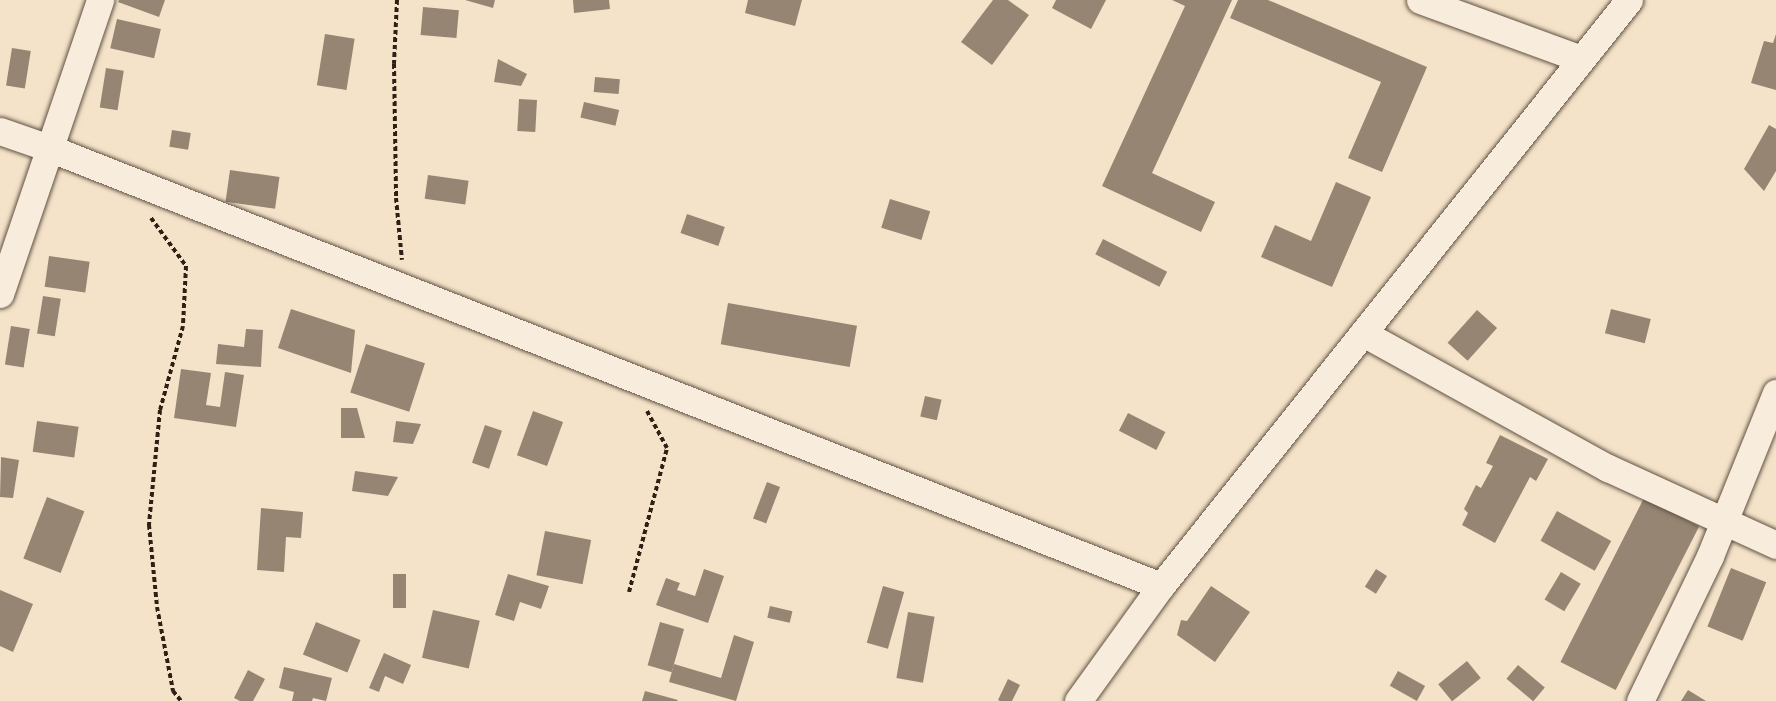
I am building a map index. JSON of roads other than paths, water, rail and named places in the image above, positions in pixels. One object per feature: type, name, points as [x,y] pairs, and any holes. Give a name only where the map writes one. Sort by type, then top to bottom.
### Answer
[{"type":"street","points":[[0,294],[100,0]]},
{"type":"street","points":[[1420,0],[1581,59]]},
{"type":"street","points":[[1078,701],[1161,586],[1629,0]]},
{"type":"street","points":[[0,131],[49,148],[1161,586]]},
{"type":"street","points":[[1363,333],[1608,468],[1724,523],[1776,544]]},
{"type":"street","points":[[1640,701],[1724,523],[1776,393]]}]
